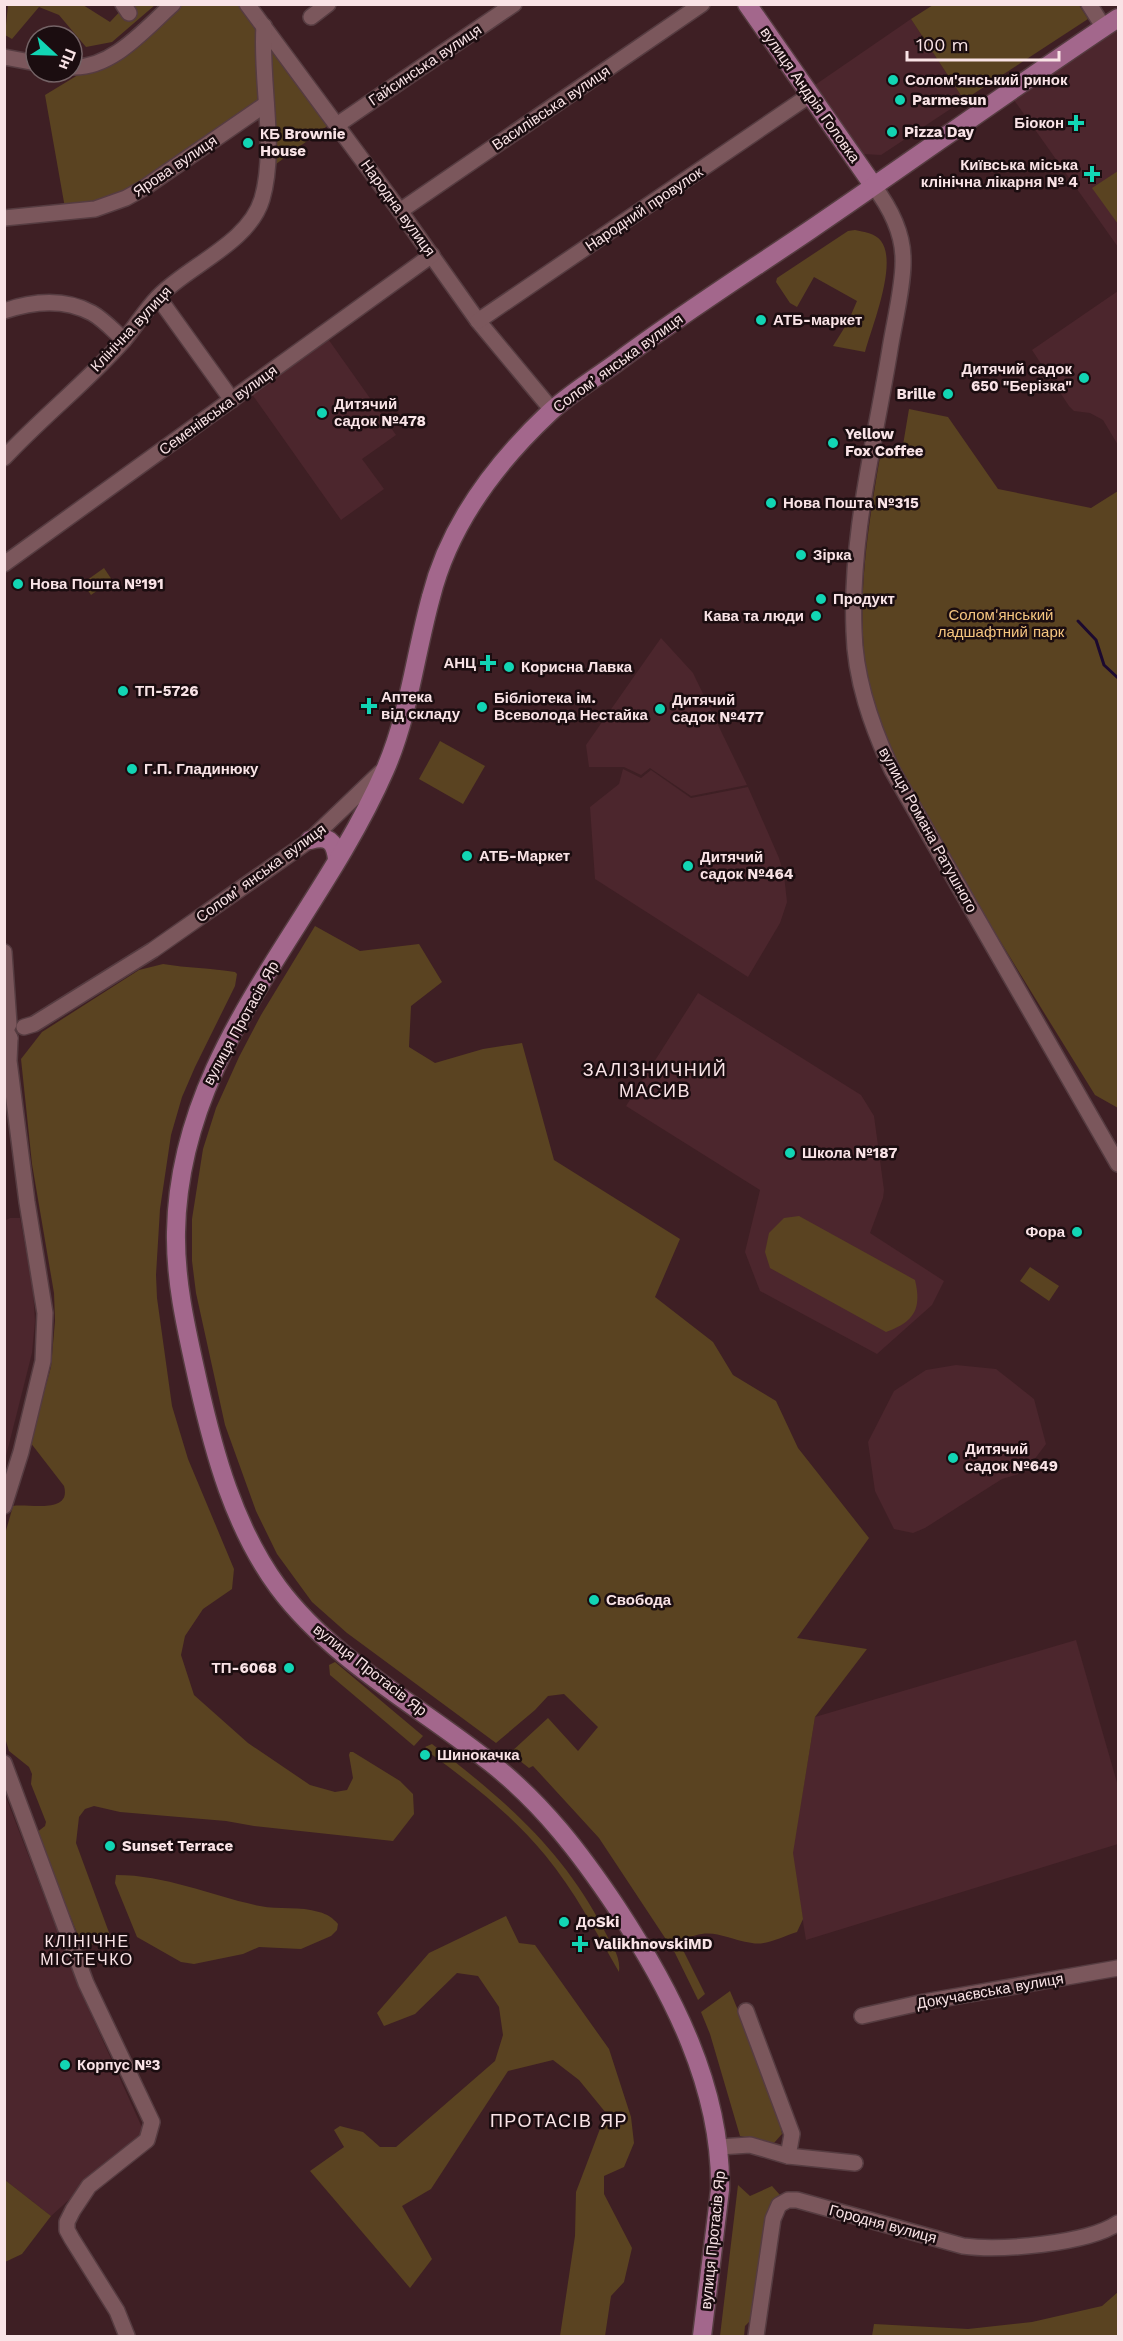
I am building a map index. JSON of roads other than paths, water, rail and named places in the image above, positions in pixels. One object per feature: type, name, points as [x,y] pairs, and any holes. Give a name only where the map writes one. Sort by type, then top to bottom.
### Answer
[{"type":"main road","name":"вулиця Андрія Головка","points":[[747,4],[873,185]]},
{"type":"main road","name":"Соломʼянська вулиця","points":[[387,766],[402,724],[430,599],[458,527],[500,467],[552,410],[645,341],[1111,23]]},
{"type":"main road","name":"вулиця Протасів Яр","points":[[387,766],[364,813],[218,1059],[200,1101],[183,1163],[176,1228],[178,1284],[194,1365],[220,1468],[233,1504],[264,1566],[279,1588],[305,1619],[358,1665],[450,1731],[517,1784],[558,1826],[580,1854],[649,1958],[680,2020],[706,2086],[719,2147],[720,2190],[702,2337]]},
{"type":"main road","points":[[310,840],[320,838],[332,843],[336,849],[337,859]]},
{"type":"street","points":[[84,66],[96,64],[114,55],[173,4]]},
{"type":"street","name":"Народна вулиця","points":[[247,4],[337,124],[478,321],[552,410]]},
{"type":"street","points":[[311,16],[328,4]]},
{"type":"street","name":"Гайсинська вулиця","points":[[337,124],[514,4]]},
{"type":"street","name":"Василівська вулиця","points":[[400,211],[702,4]]},
{"type":"street","points":[[1089,4],[1111,23]]},
{"type":"street","name":"Клінічна вулиця","points":[[4,458],[124,340],[158,297],[242,232],[256,216],[268,170],[262,59],[264,26]]},
{"type":"street","points":[[4,57],[24,61]]},
{"type":"street","name":"Народний провулок","points":[[478,321],[810,95]]},
{"type":"street","name":"Ярова вулиця","points":[[4,218],[94,209],[126,198],[144,189],[266,105]]},
{"type":"street","name":"вулиця Романа Ратушного","points":[[873,185],[884,198],[900,233],[903,260],[855,563],[854,633],[866,702],[892,770],[1119,1164]]},
{"type":"street","name":"Семенівська вулиця","points":[[4,564],[432,255]]},
{"type":"street","points":[[158,297],[232,400]]},
{"type":"street","points":[[4,311],[22,305],[61,302],[92,313],[124,340]]},
{"type":"street","name":"Соломʼянська вулиця","points":[[9,1031],[15,1040],[21,1038],[24,1027],[34,1024],[153,950],[310,840],[387,766]]},
{"type":"street","points":[[4,952],[9,1061],[27,1202],[45,1313],[43,1361],[21,1452],[4,1506]]},
{"type":"street","points":[[4,1763],[86,1983],[152,2122],[147,2140],[89,2186],[67,2222],[67,2230],[117,2311],[127,2337]]},
{"type":"street","name":"Докучаєвська вулиця","points":[[862,2016],[924,2002],[1119,1968]]},
{"type":"street","points":[[746,2011],[792,2134],[788,2156]]},
{"type":"street","points":[[719,2147],[750,2145],[788,2156],[855,2163]]},
{"type":"street","name":"Городня вулиця","points":[[756,2337],[773,2219],[779,2205],[788,2200],[797,2200],[963,2246],[990,2249],[1076,2239],[1111,2228],[1119,2223]]},
{"type":"waterway","points":[[1078,621],[1096,640],[1104,665],[1118,678]]},
{"type":"place","name":"Солом'янський ринок","points":[[893,80]]},
{"type":"place","name":"Parmesun","points":[[900,100]]},
{"type":"place","name":"Біокон","points":[[1076,123]]},
{"type":"place","name":"Pizza Day","points":[[892,132]]},
{"type":"place","name":"КБ Brownie House","points":[[248,143]]},
{"type":"place","name":"Київська міська клінічна лікарня № 4","points":[[1092,174]]},
{"type":"place","name":"АТБ-маркет","points":[[761,320]]},
{"type":"place","name":"Дитячий садок 650 \"Берізка\"","points":[[1084,378]]},
{"type":"place","name":"Brille","points":[[948,394]]},
{"type":"place","name":"Дитячий садок №478","points":[[322,413]]},
{"type":"place","name":"Yellow Fox Coffee","points":[[833,443]]},
{"type":"place","name":"Нова Пошта №315","points":[[771,503]]},
{"type":"place","name":"Зірка","points":[[801,555]]},
{"type":"place","name":"Нова Пошта №191","points":[[18,584]]},
{"type":"place","name":"Продукт","points":[[821,599]]},
{"type":"place","name":"Кава та люди","points":[[816,616]]},
{"type":"place","name":"АНЦ","points":[[488,663]]},
{"type":"place","name":"Корисна Лавка","points":[[509,667]]},
{"type":"place","name":"ТП-5726","points":[[123,691]]},
{"type":"place","name":"Аптека від складу","points":[[369,706]]},
{"type":"place","name":"Бібліотека ім. Всеволода Нестайка","points":[[482,707]]},
{"type":"place","name":"Дитячий садок №477","points":[[660,709]]},
{"type":"place","name":"Г.П. Гладинюку","points":[[132,769]]},
{"type":"place","name":"АТБ-Маркет","points":[[467,856]]},
{"type":"place","name":"Дитячий садок №464","points":[[688,866]]},
{"type":"place","name":"Школа №187","points":[[790,1153]]},
{"type":"place","name":"Фора","points":[[1077,1232]]},
{"type":"place","name":"Дитячий садок №649","points":[[953,1458]]},
{"type":"place","name":"Свобода","points":[[594,1600]]},
{"type":"place","name":"ТП-6068","points":[[289,1668]]},
{"type":"place","name":"Шинокачка","points":[[425,1755]]},
{"type":"place","name":"Sunset Terrace","points":[[110,1846]]},
{"type":"place","name":"ДоSki","points":[[564,1922]]},
{"type":"place","name":"ValikhnovskiMD","points":[[580,1944]]},
{"type":"place","name":"Корпус №3","points":[[65,2065]]},
{"type":"district","name":"ЗАЛІЗНИЧНИЙ МАСИВ","points":[[655,1080]]},
{"type":"district","name":"КЛІНІЧНЕ МІСТЕЧКО","points":[[87,1950]]},
{"type":"district","name":"ПРОТАСІВ ЯР","points":[[559,2121]]},
{"type":"park label","name":"Солом'янський ладшафтний парк","points":[[1001,624]]}]
